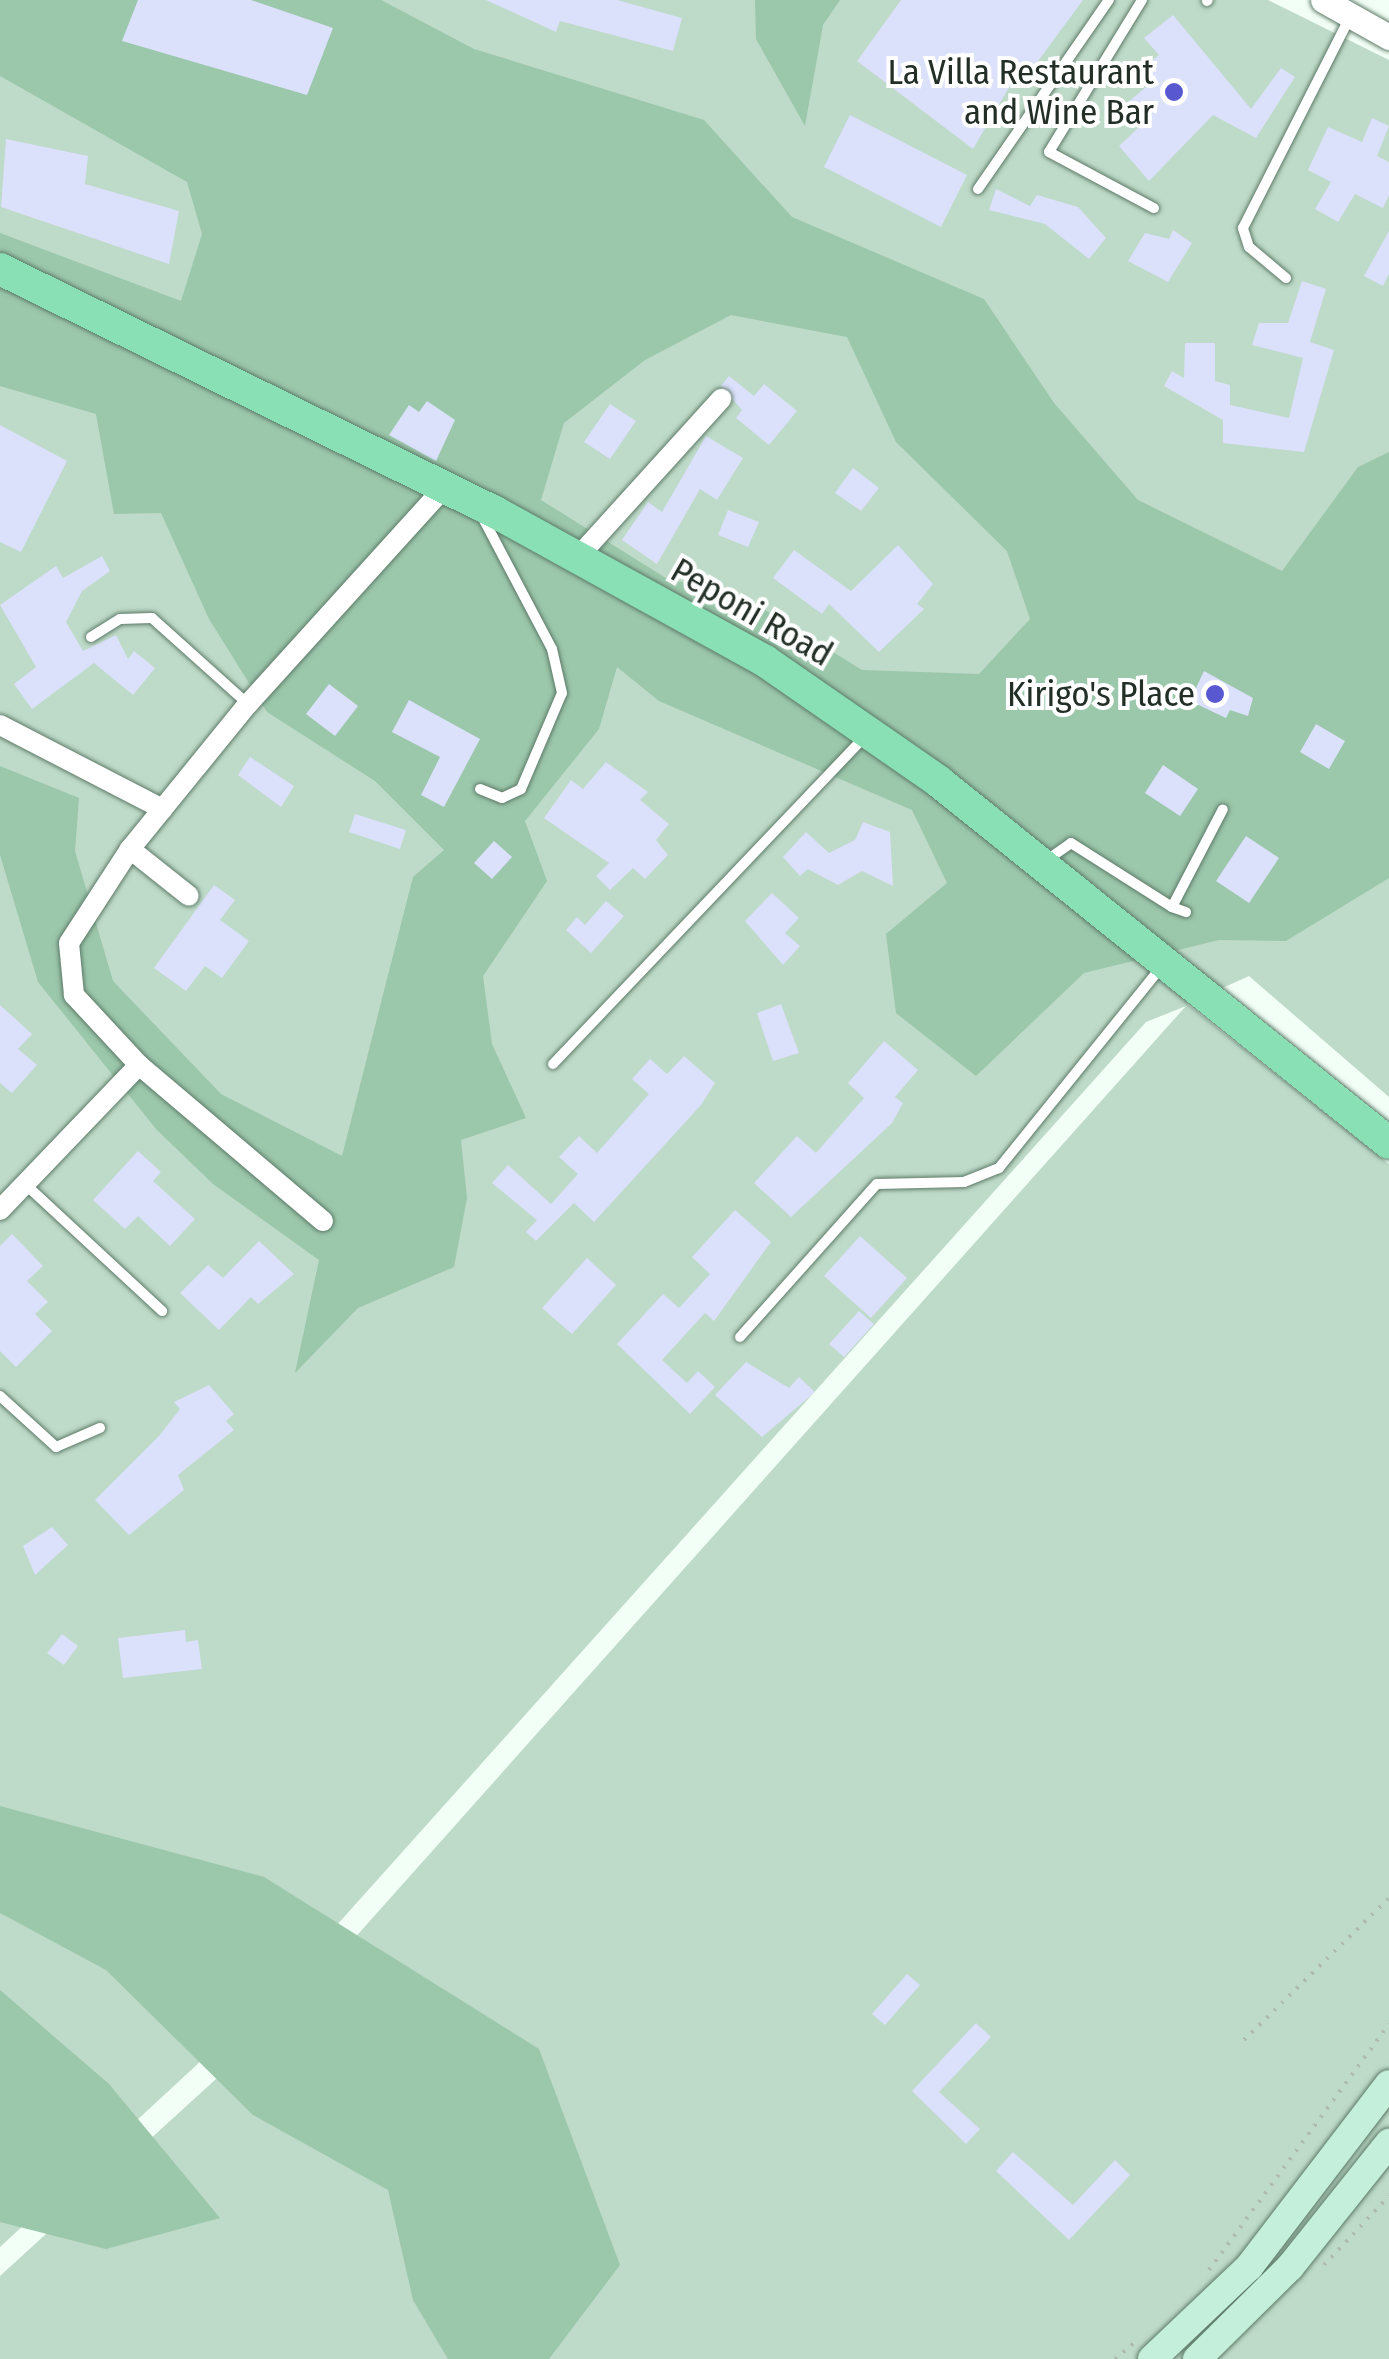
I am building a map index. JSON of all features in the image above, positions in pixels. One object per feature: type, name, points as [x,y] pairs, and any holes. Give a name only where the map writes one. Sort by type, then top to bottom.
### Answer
[{"type":"main road","name":"Peponi Road","points":[[0,269],[476,504],[577,558],[870,731],[1389,1143]]},
{"type":"main road","points":[[1146,2348],[1249,2267],[1389,2084]]},
{"type":"main road","points":[[1197,2359],[1300,2255],[1389,2142]]},
{"type":"street","points":[[1323,0],[1389,37]]},
{"type":"street","points":[[577,558],[720,399]]},
{"type":"street","points":[[323,1221],[138,1065],[74,995],[68,972],[76,924],[130,850],[248,704],[443,489]]},
{"type":"street","points":[[0,724],[162,809]]},
{"type":"street","points":[[130,850],[189,896]]},
{"type":"street","points":[[0,1210],[138,1065]]},
{"type":"lane","points":[[978,189],[1108,0]]},
{"type":"lane","points":[[1142,0],[1049,152],[1154,208]]},
{"type":"lane","points":[[1286,278],[1248,247],[1243,228],[1351,15]]},
{"type":"lane","points":[[476,504],[552,649],[562,693],[520,789],[502,798],[480,789]]},
{"type":"lane","points":[[92,637],[120,618],[152,618],[248,704]]},
{"type":"lane","points":[[554,1064],[870,731]]},
{"type":"lane","points":[[1172,906],[1223,809]]},
{"type":"lane","points":[[1042,865],[1071,843],[1186,912]]},
{"type":"lane","points":[[740,1338],[877,1184],[964,1182],[999,1168],[1164,964]]},
{"type":"lane","points":[[25,1184],[162,1311]]},
{"type":"lane","points":[[0,1396],[56,1447],[100,1428]]},
{"type":"path","points":[[1244,2040],[1389,1898]]},
{"type":"path","points":[[1202,2278],[1389,2024]]},
{"type":"path","points":[[1115,2359],[1146,2348]]},
{"type":"green space","points":[[0,0],[1268,0],[1389,60],[1389,1097],[1249,976],[1187,1004],[1389,1164],[1389,2359],[0,2359],[0,2276],[286,2015],[1186,1006],[1146,1022],[284,1984],[0,2247]]},
{"type":"green space","points":[[0,0],[381,0],[474,49],[704,120],[792,217],[984,299],[1054,403],[1138,500],[1282,571],[1358,467],[1389,452],[1389,878],[1286,941],[1219,940],[1084,973],[976,1076],[896,1013],[886,934],[947,883],[912,810],[659,701],[617,667],[599,729],[525,821],[547,881],[483,976],[492,1044],[526,1118],[461,1140],[467,1198],[454,1267],[358,1308],[295,1373],[319,1260],[213,1184],[156,1129],[38,982],[0,855],[0,766],[79,798],[75,851],[113,981],[221,1094],[342,1156],[413,877],[444,850],[375,781],[267,712],[209,619],[161,513],[114,514],[96,414],[0,386],[0,233],[181,301],[202,234],[187,182],[0,76]],"holes":[[[731,315],[847,337],[896,442],[1007,551],[1030,619],[979,674],[862,670],[733,590],[669,580],[541,500],[564,423],[645,360]]]},
{"type":"green space","points":[[755,0],[840,0],[823,25],[805,126],[756,39]]},
{"type":"green space","points":[[0,1806],[264,1877],[539,2049],[620,2265],[549,2359],[448,2359],[413,2300],[388,2190],[253,2115],[106,1970],[0,1913]]},
{"type":"green space","points":[[0,1990],[109,2084],[220,2218],[106,2249],[0,2222]]},
{"type":"building","points":[[138,0],[251,0],[333,28],[307,95],[122,41]]},
{"type":"building","points":[[486,0],[617,0],[682,18],[673,51],[560,21],[556,32]]},
{"type":"building","points":[[901,0],[1083,0],[1027,76],[1018,72],[973,149],[857,61]]},
{"type":"building","points":[[1173,15],[1251,109],[1281,68],[1295,77],[1256,138],[1213,115],[1149,181],[1119,146],[1139,127],[1122,107],[1151,83],[1141,70],[1159,55],[1144,38]]},
{"type":"building","points":[[850,115],[967,175],[941,227],[824,167]]},
{"type":"building","points":[[1372,118],[1389,126],[1377,156],[1389,162],[1389,195],[1383,208],[1355,194],[1338,222],[1315,209],[1331,182],[1308,170],[1328,127],[1362,142]]},
{"type":"building","points":[[6,139],[88,156],[85,184],[179,211],[169,264],[1,207]]},
{"type":"building","points":[[996,189],[1030,206],[1037,195],[1078,207],[1106,238],[1089,259],[1045,224],[989,210]]},
{"type":"building","points":[[1173,230],[1192,243],[1168,282],[1128,261],[1145,233],[1169,239]]},
{"type":"building","points":[[1389,231],[1389,274],[1383,286],[1364,276]]},
{"type":"building","points":[[1302,281],[1326,289],[1310,342],[1334,350],[1304,452],[1223,443],[1223,420],[1164,386],[1172,371],[1184,378],[1185,343],[1215,343],[1215,381],[1230,385],[1230,405],[1289,418],[1303,358],[1252,345],[1259,323],[1288,323]]},
{"type":"building","points":[[729,376],[754,396],[764,384],[797,411],[769,445],[736,418],[742,410],[721,386]]},
{"type":"building","points":[[427,401],[455,420],[436,461],[389,435],[409,405],[419,412]]},
{"type":"building","points":[[610,404],[636,421],[610,459],[584,442]]},
{"type":"building","points":[[0,425],[67,461],[21,552],[0,542]]},
{"type":"building","points":[[706,436],[743,458],[717,500],[700,489],[657,564],[622,540],[648,502],[662,512]]},
{"type":"building","points":[[853,468],[879,488],[861,511],[835,493]]},
{"type":"building","points":[[728,510],[759,522],[748,547],[718,535]]},
{"type":"building","points":[[898,545],[933,584],[917,604],[924,609],[879,652],[829,604],[822,614],[773,578],[794,550],[851,591]]},
{"type":"building","points":[[102,556],[110,571],[82,591],[66,622],[83,651],[116,635],[128,659],[134,651],[155,668],[133,695],[94,663],[32,709],[14,684],[36,667],[0,605],[56,566],[63,578]]},
{"type":"building","name":"Kirigo's Place","points":[[1204,671],[1253,698],[1248,716],[1230,710],[1226,718],[1190,701]]},
{"type":"building","points":[[329,684],[358,706],[335,736],[306,714]]},
{"type":"building","points":[[409,700],[480,739],[444,807],[421,795],[440,757],[392,732]]},
{"type":"building","points":[[1316,724],[1345,741],[1329,769],[1300,752]]},
{"type":"building","points":[[250,757],[294,786],[281,807],[238,775]]},
{"type":"building","points":[[606,762],[648,792],[640,800],[669,824],[656,840],[668,855],[645,879],[633,868],[610,890],[596,876],[609,863],[544,818],[571,780],[583,789]]},
{"type":"building","points":[[1163,765],[1198,789],[1180,816],[1145,793]]},
{"type":"building","points":[[355,814],[406,830],[400,849],[349,832]]},
{"type":"building","points":[[863,822],[890,832],[893,886],[862,871],[838,885],[808,869],[800,876],[783,857],[806,832],[829,853],[855,840]]},
{"type":"building","points":[[1246,836],[1279,858],[1249,903],[1216,881]]},
{"type":"building","points":[[494,841],[512,857],[492,879],[474,863]]},
{"type":"building","points":[[214,885],[235,900],[220,920],[249,941],[222,978],[205,966],[186,991],[154,968]]},
{"type":"building","points":[[772,893],[799,918],[785,933],[800,946],[783,965],[745,921]]},
{"type":"building","points":[[606,901],[624,916],[591,953],[566,930],[577,917],[585,925]]},
{"type":"building","points":[[781,1004],[799,1053],[773,1061],[757,1013]]},
{"type":"building","points":[[0,1005],[32,1034],[18,1049],[37,1065],[12,1093],[0,1083]]},
{"type":"building","points":[[884,1041],[918,1070],[895,1097],[903,1103],[892,1123],[791,1217],[754,1183],[797,1136],[816,1153],[864,1098],[848,1083]]},
{"type":"building","points":[[684,1056],[715,1083],[701,1105],[594,1222],[574,1203],[536,1241],[526,1232],[537,1220],[492,1183],[508,1165],[551,1204],[578,1174],[559,1157],[579,1136],[597,1153],[649,1094],[632,1079],[650,1059],[667,1074]]},
{"type":"building","points":[[138,1151],[161,1172],[153,1181],[195,1219],[170,1246],[138,1216],[125,1229],[93,1200]]},
{"type":"building","points":[[735,1210],[771,1242],[714,1321],[705,1313],[662,1360],[687,1383],[698,1371],[715,1387],[690,1414],[617,1344],[663,1294],[679,1308],[710,1274],[692,1257]]},
{"type":"building","points":[[12,1234],[43,1266],[27,1281],[48,1302],[35,1314],[52,1331],[16,1367],[0,1351],[0,1246]]},
{"type":"building","points":[[860,1236],[907,1278],[871,1318],[824,1276]]},
{"type":"building","points":[[259,1241],[294,1274],[258,1304],[251,1297],[219,1330],[180,1293],[208,1265],[223,1278]]},
{"type":"building","points":[[587,1258],[616,1285],[572,1334],[542,1308]]},
{"type":"building","points":[[859,1311],[874,1324],[844,1357],[829,1344]]},
{"type":"building","points":[[746,1362],[789,1388],[799,1377],[815,1392],[762,1437],[715,1395]]},
{"type":"building","points":[[209,1385],[234,1414],[226,1421],[234,1430],[178,1475],[184,1490],[129,1535],[95,1500],[159,1436],[180,1409],[174,1402]]},
{"type":"building","points":[[52,1527],[68,1545],[35,1575],[23,1546]]},
{"type":"building","points":[[185,1630],[186,1642],[198,1640],[202,1669],[123,1678],[118,1638]]},
{"type":"building","points":[[62,1634],[78,1646],[64,1665],[47,1653]]},
{"type":"building","points":[[907,1974],[920,1985],[885,2025],[872,2014]]},
{"type":"building","points":[[976,2023],[991,2037],[939,2092],[980,2129],[966,2144],[912,2091]]},
{"type":"building","points":[[1013,2152],[1073,2205],[1115,2160],[1130,2175],[1069,2240],[996,2171]]},
{"type":"place","name":"La Villa Restaurant and Wine Bar","points":[[1174,92]]},
{"type":"place","name":"Kirigo's Place","points":[[1215,694]]}]
